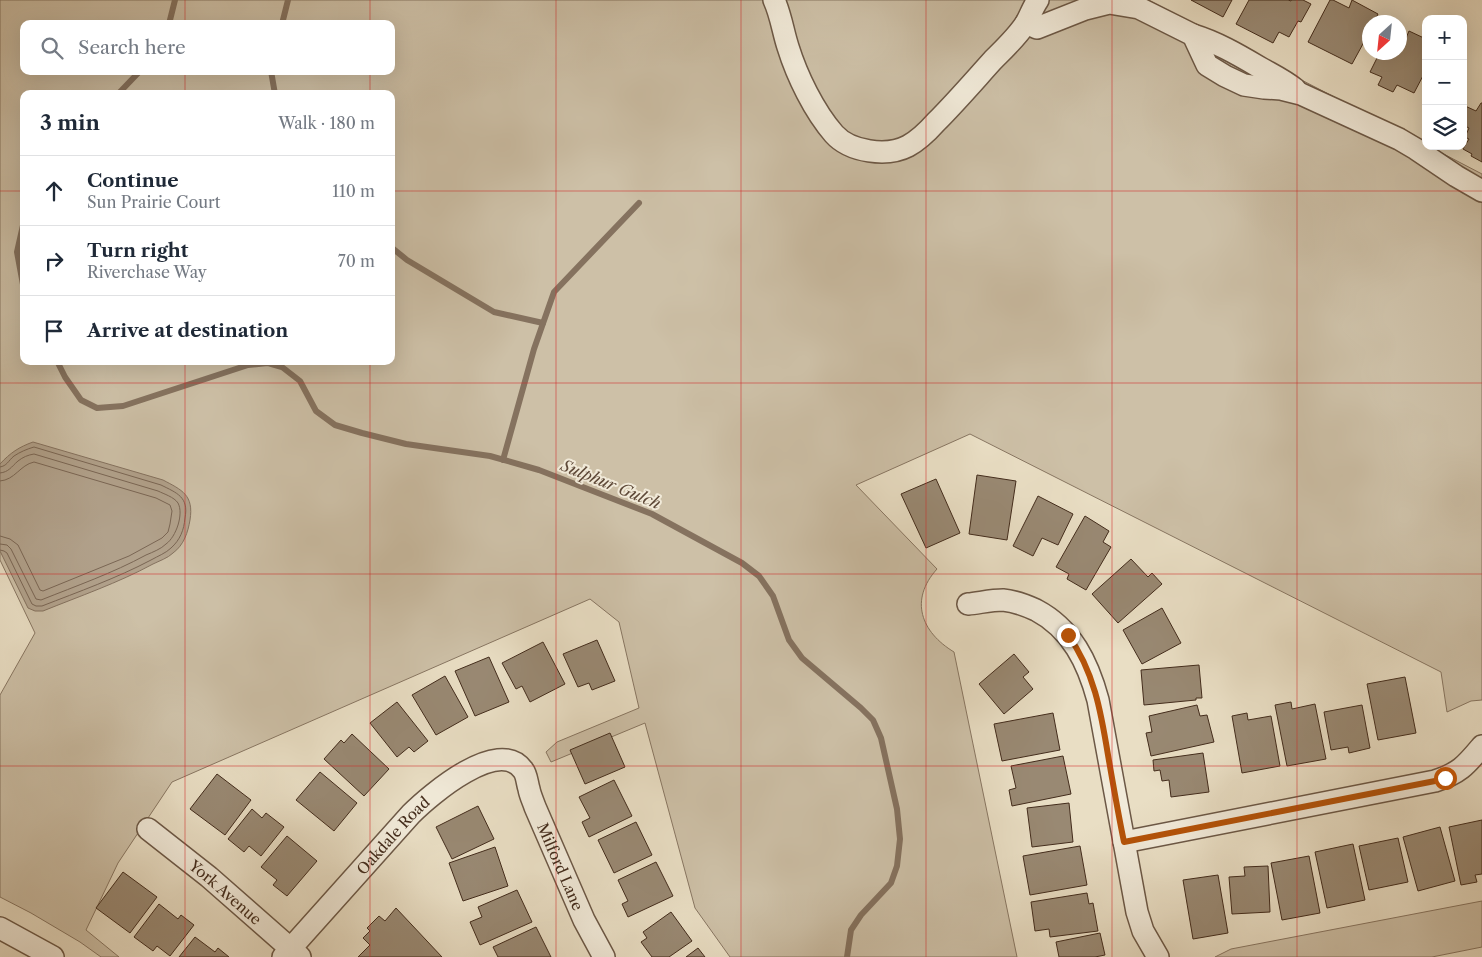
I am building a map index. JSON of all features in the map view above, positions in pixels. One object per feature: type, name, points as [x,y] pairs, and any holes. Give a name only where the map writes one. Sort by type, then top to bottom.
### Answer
[{"type":"street","points":[[774,0],[788,47],[819,114],[835,135],[845,144],[870,152],[897,150],[917,141],[952,107],[1026,23],[1038,0]]},
{"type":"street","points":[[1026,23],[1037,28],[1085,9],[1109,3],[1139,8],[1193,34],[1207,65],[1225,76],[1244,85],[1281,89],[1301,94],[1399,139],[1482,191]]},
{"type":"street","points":[[968,604],[1001,600],[1028,606],[1051,619],[1068,635],[1076,646],[1090,675],[1098,700],[1140,922],[1158,957]]},
{"type":"street","points":[[1124,842],[1435,781],[1454,774],[1463,768],[1482,746]]},
{"type":"street","name":"Oakdale Road","points":[[292,954],[425,800],[452,780],[495,759],[512,761],[525,772]]},
{"type":"street","name":"Milford Lane","points":[[525,772],[530,794],[542,825],[584,920],[604,957]]},
{"type":"street","name":"York Avenue","points":[[148,829],[209,877],[292,954]]},
{"type":"street","points":[[0,928],[53,957]]},
{"type":"shaded area","points":[[0,0],[1148,0],[1422,143],[1422,150],[1436,150],[1482,174],[1482,700],[1471,701],[1447,712],[1441,672],[970,434],[856,485],[937,569],[923,592],[921,604],[923,615],[933,635],[954,652],[1017,957],[730,957],[695,908],[645,723],[551,762],[546,752],[557,742],[639,708],[619,622],[590,599],[172,782],[118,863],[86,930],[119,957],[101,957],[80,942],[0,897],[0,695],[35,633],[0,560]]},
{"type":"shaded area","points":[[1482,901],[1482,947],[1432,957],[1215,957],[1231,949]]},
{"type":"water","points":[[33,442],[163,480],[181,490],[188,499],[191,512],[188,529],[180,546],[166,558],[99,589],[43,611],[35,611],[28,608],[0,551],[0,464],[15,451]]},
{"type":"building","points":[[1191,0],[1232,0],[1223,17]]},
{"type":"building","points":[[1249,0],[1303,0],[1311,4],[1301,22],[1298,21],[1289,37],[1279,32],[1273,43],[1236,24]]},
{"type":"building","points":[[1330,0],[1349,8],[1352,0],[1378,14],[1362,15],[1362,46],[1352,64],[1308,42]]},
{"type":"building","points":[[1409,31],[1422,37],[1422,78],[1414,93],[1397,85],[1393,92],[1378,85],[1382,77],[1370,72],[1376,60],[1407,60],[1407,36]]},
{"type":"building","points":[[1482,103],[1482,162],[1465,150],[1467,150],[1469,139],[1467,138],[1469,128],[1467,127],[1467,107],[1476,111]]},
{"type":"building","points":[[977,475],[1016,481],[1007,540],[969,534]]},
{"type":"building","points":[[936,479],[960,533],[926,548],[901,494]]},
{"type":"building","points":[[1038,496],[1073,514],[1058,545],[1042,538],[1033,556],[1013,546]]},
{"type":"building","points":[[1085,516],[1109,531],[1103,542],[1111,547],[1086,590],[1067,579],[1069,574],[1056,567]]},
{"type":"building","points":[[1131,559],[1148,577],[1152,573],[1162,584],[1118,623],[1092,594]]},
{"type":"building","points":[[1162,608],[1181,643],[1142,664],[1123,630]]},
{"type":"building","points":[[597,640],[615,681],[592,690],[589,683],[578,687],[563,654]]},
{"type":"building","points":[[543,642],[565,684],[530,702],[522,686],[516,689],[502,663]]},
{"type":"building","points":[[1014,654],[1029,672],[1023,677],[1033,689],[1004,714],[979,684]]},
{"type":"building","points":[[489,657],[509,702],[475,716],[455,671]]},
{"type":"building","points":[[1199,665],[1202,698],[1144,705],[1141,670]]},
{"type":"building","points":[[445,676],[468,717],[436,735],[412,695]]},
{"type":"building","points":[[1405,677],[1416,733],[1378,740],[1367,684]]},
{"type":"building","points":[[397,702],[428,741],[414,752],[409,747],[397,757],[370,723]]},
{"type":"building","points":[[1291,702],[1292,709],[1315,704],[1326,759],[1287,766],[1275,705]]},
{"type":"building","points":[[1197,705],[1200,716],[1207,715],[1214,742],[1151,756],[1146,733],[1152,732],[1149,716]]},
{"type":"building","points":[[1362,705],[1370,748],[1349,753],[1348,747],[1331,750],[1324,712]]},
{"type":"building","points":[[1053,713],[1060,750],[1002,761],[994,724]]},
{"type":"building","points":[[1247,713],[1248,720],[1271,716],[1280,766],[1242,773],[1232,716]]},
{"type":"building","points":[[610,733],[625,767],[585,784],[570,750]]},
{"type":"building","points":[[352,734],[389,769],[364,796],[324,759],[341,740],[344,743]]},
{"type":"building","points":[[1203,753],[1209,792],[1171,797],[1169,780],[1162,781],[1160,770],[1154,771],[1153,760]]},
{"type":"building","points":[[1063,756],[1071,794],[1012,806],[1009,790],[1016,788],[1011,766]]},
{"type":"building","points":[[320,772],[357,803],[334,831],[296,800]]},
{"type":"building","points":[[217,774],[251,800],[225,835],[190,809]]},
{"type":"building","points":[[614,780],[632,816],[589,837],[582,822],[590,818],[579,797]]},
{"type":"building","points":[[1069,803],[1073,842],[1032,847],[1027,808]]},
{"type":"building","points":[[478,806],[494,839],[452,859],[436,827]]},
{"type":"building","points":[[252,809],[262,818],[266,813],[284,827],[261,856],[249,846],[244,852],[228,839]]},
{"type":"building","points":[[1482,820],[1482,874],[1475,875],[1477,882],[1461,885],[1449,827]]},
{"type":"building","points":[[636,822],[652,855],[614,873],[598,840]]},
{"type":"building","points":[[1440,827],[1455,881],[1418,891],[1403,837]]},
{"type":"building","points":[[287,836],[317,861],[287,896],[273,885],[277,880],[261,867]]},
{"type":"building","points":[[1398,838],[1408,882],[1369,890],[1359,846]]},
{"type":"building","points":[[1353,844],[1365,900],[1327,908],[1315,852]]},
{"type":"building","points":[[1080,846],[1087,885],[1030,895],[1023,856]]},
{"type":"building","points":[[495,847],[508,886],[463,901],[449,863]]},
{"type":"building","points":[[1309,856],[1320,913],[1282,920],[1271,863]]},
{"type":"building","points":[[656,862],[673,896],[628,917],[622,904],[628,901],[618,880]]},
{"type":"building","points":[[1268,866],[1270,912],[1232,914],[1229,877],[1245,876],[1244,867]]},
{"type":"building","points":[[123,872],[157,897],[130,933],[96,908]]},
{"type":"building","points":[[1218,875],[1228,933],[1193,939],[1183,880]]},
{"type":"building","points":[[517,890],[532,922],[480,945],[470,922],[482,917],[478,907]]},
{"type":"building","points":[[1087,893],[1089,904],[1093,903],[1098,931],[1050,937],[1049,929],[1035,931],[1031,902]]},
{"type":"building","points":[[159,904],[178,919],[181,915],[194,925],[170,956],[157,946],[153,951],[134,937]]},
{"type":"building","points":[[396,908],[442,957],[358,957],[370,945],[363,938],[370,931],[367,928],[379,916],[385,921]]},
{"type":"building","points":[[671,912],[692,941],[669,957],[652,957],[641,942],[647,938],[643,932]]},
{"type":"building","points":[[536,927],[551,957],[498,957],[493,947]]},
{"type":"building","points":[[1100,933],[1105,955],[1095,957],[1059,957],[1056,942]]},
{"type":"building","points":[[195,937],[215,952],[218,948],[229,957],[179,957]]},
{"type":"building","points":[[698,948],[705,957],[686,957]]},
{"type":"waterway","name":"Sulphur Gulch","points":[[170,20],[175,0]]},
{"type":"waterway","points":[[283,20],[288,0]]},
{"type":"waterway","name":"Sulphur Gulch","points":[[122,90],[136,75]]},
{"type":"waterway","points":[[272,75],[274,90]]},
{"type":"waterway","points":[[503,460],[534,349],[554,292],[639,203]]},
{"type":"waterway","name":"Sulphur Gulch","points":[[20,239],[17,252],[20,268]]},
{"type":"waterway","points":[[395,250],[407,260],[494,312],[543,323]]},
{"type":"waterway","name":"Sulphur Gulch","points":[[59,365],[81,400],[97,408],[123,406],[248,365]]},
{"type":"waterway","name":"Sulphur Gulch","points":[[275,365],[282,367],[300,381],[316,411],[335,425],[406,444],[490,456],[539,470],[652,514],[742,563],[759,576],[773,596],[789,640],[802,658],[873,720],[881,738],[897,809],[900,839],[897,866],[891,883],[861,915],[851,930],[847,957]]},
{"type":"route","points":[[1068,635],[1082,655],[1093,681],[1124,842],[1445,778]]}]
